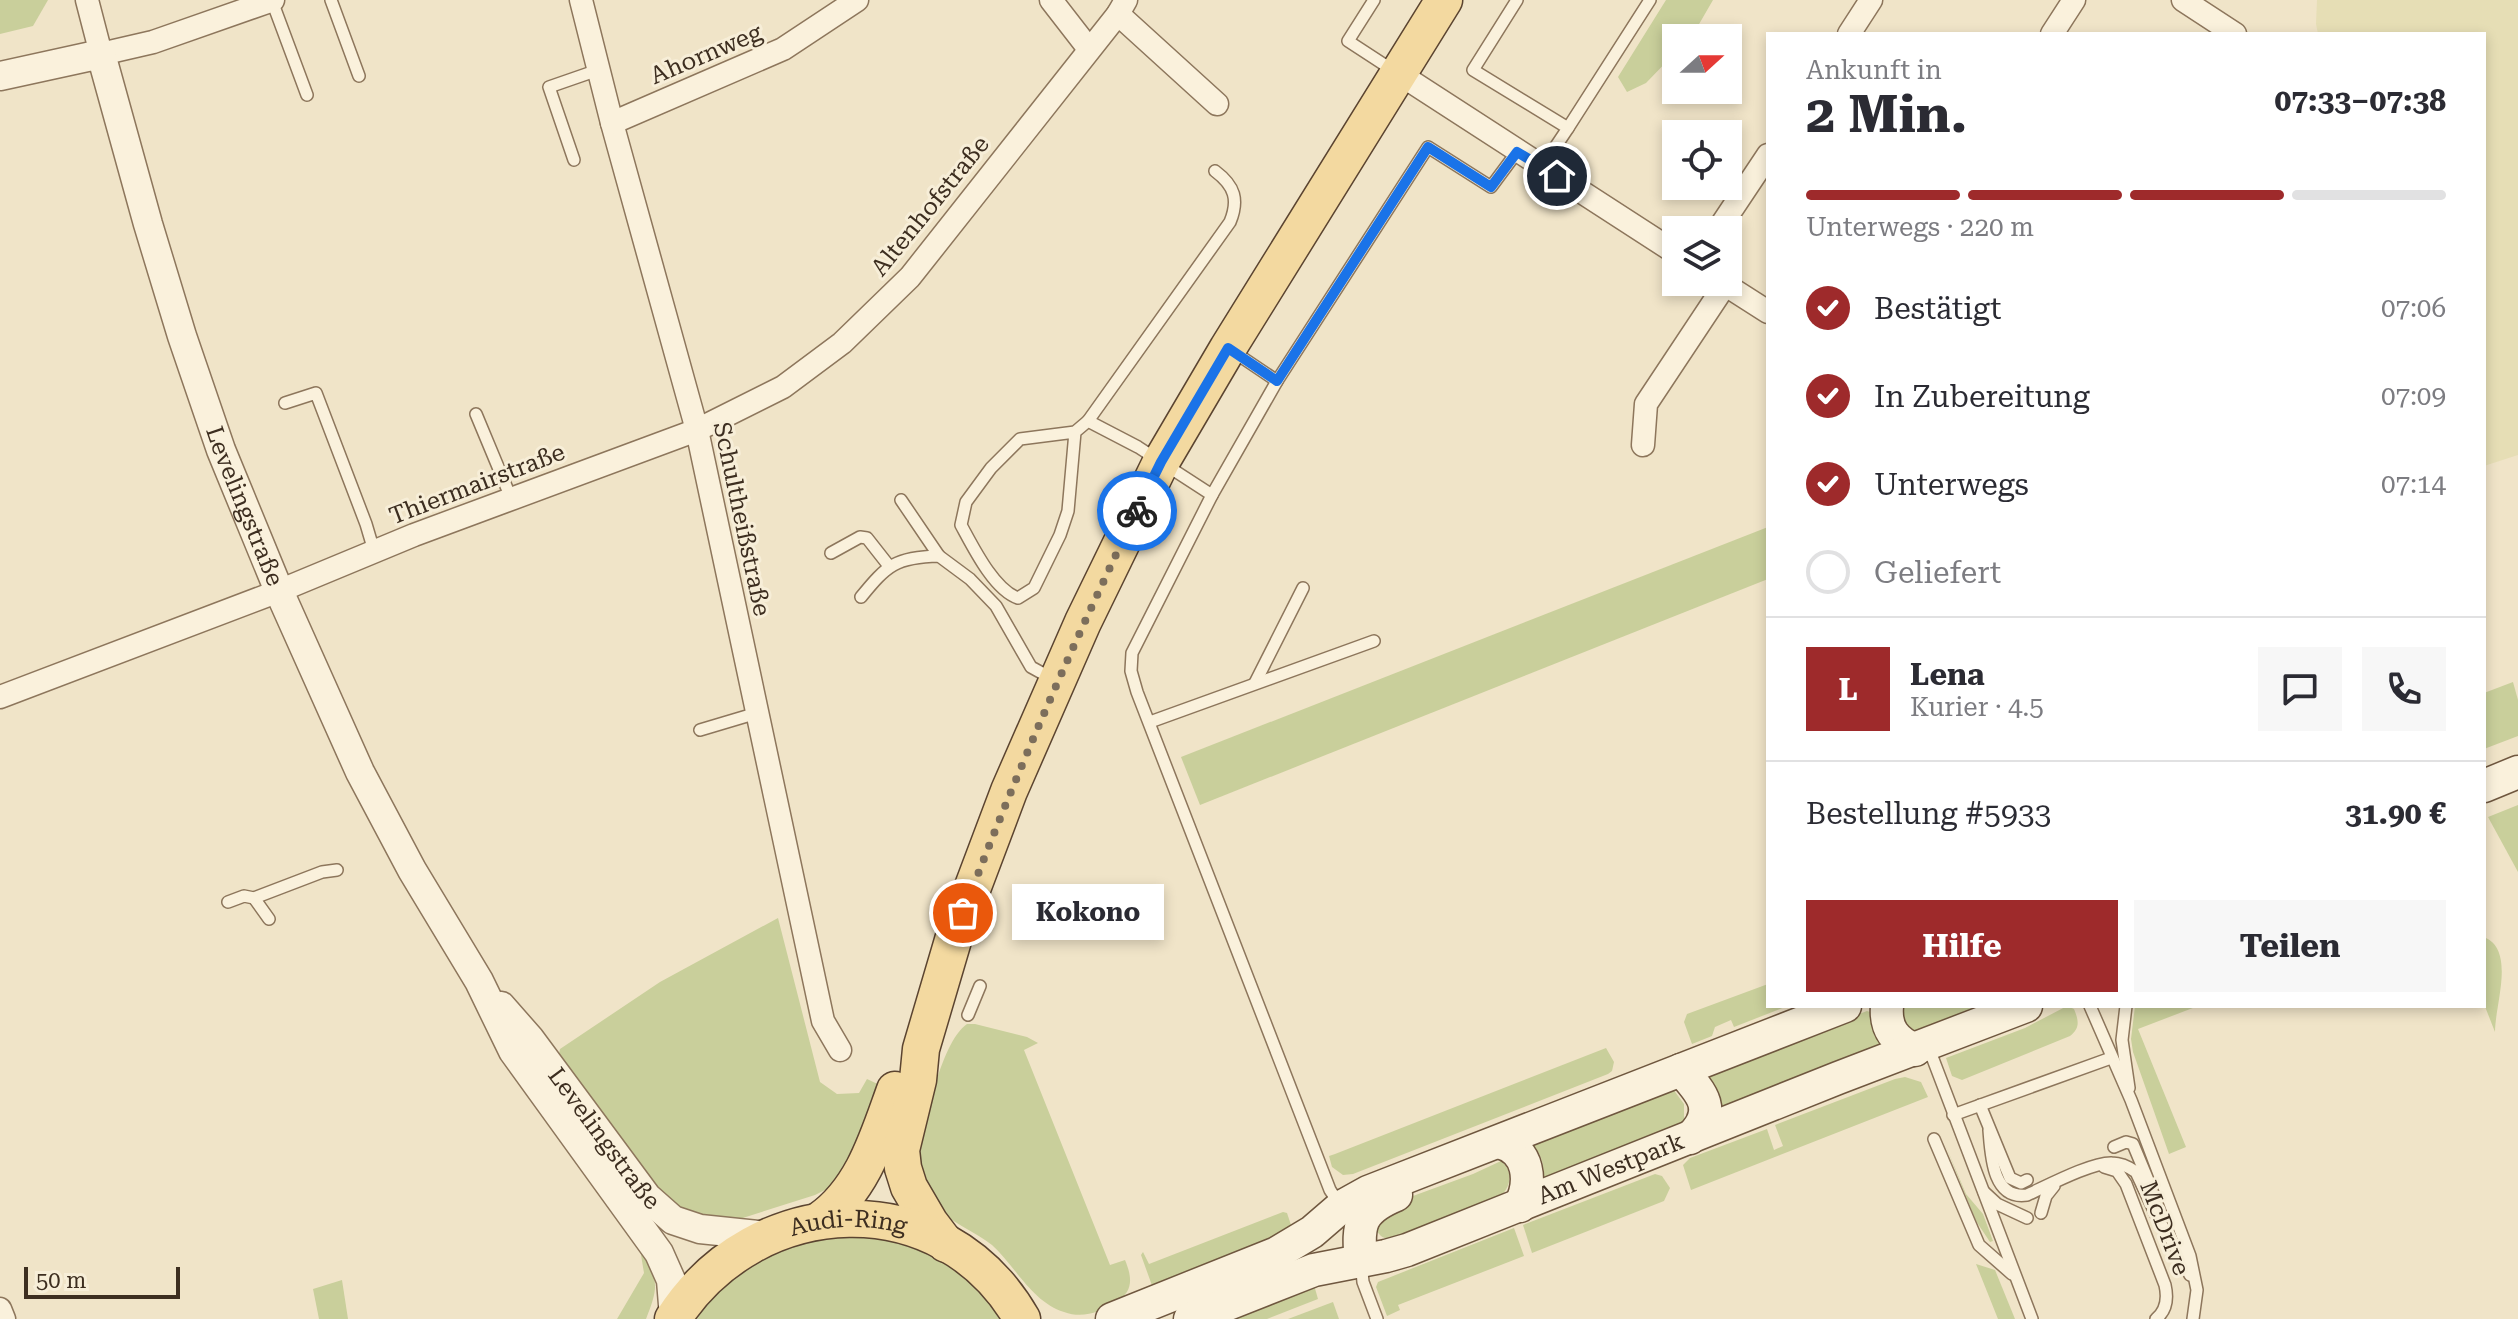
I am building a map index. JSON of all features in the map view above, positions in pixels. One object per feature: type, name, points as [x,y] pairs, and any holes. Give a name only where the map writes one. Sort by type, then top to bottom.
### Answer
[{"type":"main road","points":[[946,1244],[909,1187],[903,1168],[903,1135],[918,1080],[921,1049],[954,937],[1009,791],[1083,622],[1161,462],[1228,348],[1444,0]]},
{"type":"main road","points":[[2486,785],[2518,772]]},
{"type":"main road","points":[[1112,1319],[1277,1253],[1312,1232],[1341,1207],[1368,1192],[1840,1008]]},
{"type":"main road","points":[[1887,1008],[1888,1022],[1895,1039],[1921,1048]]},
{"type":"main road","name":"Am Westpark","points":[[1190,1319],[1314,1270],[1407,1250],[2021,1008]]},
{"type":"main road","points":[[820,1220],[838,1206],[858,1179],[900,1077],[921,1049]]},
{"type":"main road","points":[[1681,1070],[1700,1095],[1706,1112],[1700,1129],[1690,1138]]},
{"type":"main road","points":[[1499,1142],[1509,1144],[1525,1165],[1527,1191],[1520,1206]]},
{"type":"main road","points":[[1361,1261],[1359,1231],[1368,1212],[1382,1201],[1428,1180],[1456,1157]]},
{"type":"main road","name":"Audi-Ring","points":[[674,1318],[693,1291],[734,1254],[767,1236],[820,1220],[877,1221],[913,1229],[946,1244],[977,1265],[1024,1314]]},
{"type":"street","name":"Levelingstraße","points":[[87,0],[182,336],[221,450],[279,591],[360,772],[393,837],[479,981],[513,1051],[659,1253],[671,1280],[674,1318]]},
{"type":"street","points":[[0,76],[153,42],[272,0]]},
{"type":"street","name":"Schultheißstraße","points":[[581,0],[697,430],[823,1021],[840,1050]]},
{"type":"street","name":"Ahornweg","points":[[612,123],[783,49],[857,0]]},
{"type":"street","points":[[1051,0],[1089,49]]},
{"type":"street","points":[[1850,32],[1871,0]]},
{"type":"street","points":[[2053,32],[2074,0]]},
{"type":"street","points":[[2183,0],[2232,32]]},
{"type":"street","points":[[1122,7],[1217,104]]},
{"type":"street","name":"Altenhofstraße","points":[[697,430],[783,387],[842,343],[899,288],[1122,7]]},
{"type":"street","points":[[1398,73],[1662,244]]},
{"type":"street","points":[[1727,216],[1766,158]]},
{"type":"street","points":[[1742,295],[1766,311]]},
{"type":"street","points":[[1643,445],[1646,404],[1715,296]]},
{"type":"street","name":"Thiermairstraße","points":[[0,697],[279,591],[511,498],[697,430]]},
{"type":"street","name":"Levelingstraße","points":[[479,981],[530,1039],[647,1197],[673,1220],[700,1229],[767,1236]]},
{"type":"street","points":[[0,1309],[4,1319]]},
{"type":"lane","points":[[272,0],[307,95]]},
{"type":"lane","points":[[331,0],[359,76]]},
{"type":"lane","points":[[1374,0],[1348,41],[1398,73]]},
{"type":"lane","points":[[1517,0],[1473,70],[1568,128]]},
{"type":"lane","points":[[1542,167],[1650,0]]},
{"type":"lane","points":[[574,160],[549,87],[598,70]]},
{"type":"lane","points":[[1341,1207],[1330,1190],[1137,692],[1131,671],[1132,653],[1212,495],[1277,381],[1428,147],[1491,187],[1517,152]]},
{"type":"lane","points":[[1075,432],[1068,511],[1060,535],[1034,588],[1018,598],[1007,594],[961,525],[966,502],[991,468],[1020,439],[1075,432],[1088,421],[1230,222],[1236,198],[1223,177],[1215,171]]},
{"type":"lane","points":[[1228,348],[1277,381]]},
{"type":"lane","points":[[285,403],[316,393],[374,551]]},
{"type":"lane","points":[[476,414],[511,498]]},
{"type":"lane","points":[[1088,421],[1212,495]]},
{"type":"lane","points":[[901,500],[939,556],[970,579],[996,606],[1031,667],[1057,681]]},
{"type":"lane","points":[[831,553],[860,537],[867,538],[889,566]]},
{"type":"lane","points":[[861,597],[889,566],[906,559],[939,556]]},
{"type":"lane","points":[[1255,683],[1303,588]]},
{"type":"lane","points":[[1150,722],[1374,641]]},
{"type":"lane","points":[[700,730],[757,713]]},
{"type":"lane","points":[[228,902],[244,896],[254,898],[322,872],[337,870]]},
{"type":"lane","points":[[254,898],[269,919]]},
{"type":"lane","points":[[968,1015],[980,986]]},
{"type":"lane","points":[[2091,1008],[2131,1100],[2190,1256],[2197,1290],[2193,1319]]},
{"type":"lane","points":[[2126,1008],[2122,1040],[2131,1100]]},
{"type":"lane","points":[[1921,1048],[1953,1115],[2032,1319]]},
{"type":"lane","points":[[1953,1115],[2111,1058]]},
{"type":"lane","points":[[1980,1105],[2010,1178],[2021,1183],[2027,1180]]},
{"type":"lane","points":[[1989,1130],[1991,1161],[2003,1189],[2016,1196],[2027,1195]]},
{"type":"lane","points":[[1934,1139],[1979,1245],[2005,1267],[2019,1285]]},
{"type":"lane","points":[[2114,1147],[2126,1142],[2133,1144],[2137,1150],[2172,1241],[2197,1290]]},
{"type":"lane","points":[[1999,1234],[1999,1224],[2007,1209],[2027,1195],[2060,1180],[2112,1163],[2136,1172],[2172,1241]]},
{"type":"lane","name":"McDrive","points":[[2098,1166],[2117,1171],[2126,1184],[2165,1285],[2165,1307],[2156,1319]]},
{"type":"lane","points":[[2041,1213],[2046,1196],[2060,1180]]},
{"type":"lane","points":[[1981,1188],[1987,1196],[2027,1218]]},
{"type":"lane","points":[[1361,1261],[1363,1282],[1377,1319]]},
{"type":"shaded area","points":[[2317,0],[2518,0],[2518,455],[2486,465],[2486,32],[2318,32]]},
{"type":"green space","points":[[0,0],[48,0],[33,26],[0,34]]},
{"type":"green space","points":[[1666,0],[1713,0],[1699,24],[1662,24],[1662,66],[1646,83],[1627,92],[1618,77]]},
{"type":"green space","points":[[1766,528],[1766,580],[1200,805],[1181,757]]},
{"type":"green space","points":[[2513,682],[2518,700],[2518,736],[2486,748],[2486,692]]},
{"type":"green space","points":[[2518,805],[2518,872],[2488,817]]},
{"type":"green space","points":[[778,918],[820,1082],[837,1094],[859,1093],[867,1079],[884,1087],[837,1184],[815,1195],[727,1223],[669,1208],[557,1063],[560,1049],[660,982]]},
{"type":"green space","points":[[2486,938],[2494,944],[2502,965],[2495,1032],[2486,1008]]},
{"type":"green space","points":[[1766,985],[1766,1008],[1782,1008],[1734,1027],[1731,1020],[1715,1027],[1712,1036],[1692,1044],[1684,1022],[1687,1014]]},
{"type":"green space","points":[[1903,1008],[1992,1008],[1918,1033],[1911,1031],[1902,1019]]},
{"type":"green space","points":[[2063,1008],[2074,1009],[2078,1021],[2076,1030],[2070,1036],[1962,1080],[1952,1076],[1946,1058],[2025,1028]]},
{"type":"green space","points":[[2135,1008],[2193,1008],[2138,1029],[2186,1147],[2169,1154],[2131,1039]]},
{"type":"green space","points":[[1870,1012],[1875,1036],[1884,1048],[1720,1110],[1718,1093],[1708,1075],[1710,1071]]},
{"type":"green space","points":[[967,1024],[1027,1037],[1038,1043],[1024,1050],[1110,1265],[1125,1260],[1129,1272],[1130,1283],[1126,1293],[1104,1309],[1085,1315],[1071,1314],[1042,1300],[992,1245],[940,1210],[915,1167],[941,1068],[948,1049]]},
{"type":"green space","points":[[1606,1048],[1614,1062],[1608,1074],[1353,1174],[1343,1175],[1332,1167],[1329,1156]]},
{"type":"green space","points":[[1905,1077],[1921,1082],[1928,1097],[1691,1190],[1683,1165],[1690,1158],[1767,1129],[1774,1150],[1783,1146],[1775,1125]]},
{"type":"green space","points":[[1670,1085],[1684,1104],[1684,1124],[1543,1180],[1541,1159],[1530,1141]]},
{"type":"green space","points":[[1945,1144],[1966,1194],[1983,1214],[1993,1241],[1990,1242],[1976,1221]]},
{"type":"green space","points":[[1501,1161],[1508,1169],[1510,1179],[1500,1197],[1396,1238],[1383,1238],[1375,1228],[1383,1207]]},
{"type":"green space","points":[[1655,1174],[1662,1176],[1670,1188],[1664,1201],[1532,1253],[1523,1225]]},
{"type":"green space","points":[[1287,1213],[1293,1231],[1154,1291],[1141,1255],[1143,1252],[1149,1264]]},
{"type":"green space","points":[[1514,1228],[1524,1256],[1398,1305],[1400,1310],[1387,1316],[1376,1287],[1378,1282]]},
{"type":"green space","points":[[877,1233],[961,1268],[1007,1319],[688,1319],[702,1299],[781,1242]]},
{"type":"green space","points":[[643,1251],[655,1284],[646,1319],[617,1319],[644,1273]]},
{"type":"green space","points":[[1976,1264],[1995,1270],[2015,1319],[1998,1319]]},
{"type":"green space","points":[[342,1280],[348,1319],[319,1319],[313,1289]]},
{"type":"green space","points":[[1314,1285],[1318,1299],[1267,1319],[1223,1319]]},
{"type":"green space","points":[[1333,1302],[1339,1319],[1288,1319]]},
{"type":"way so far","points":[[963,913],[1009,791],[1083,622],[1137,511]]},
{"type":"place","name":"Kokono","points":[[963,913]]},
{"type":"route","points":[[1137,511],[1161,462],[1228,348],[1277,381],[1428,147],[1491,187],[1517,152],[1557,176]]}]
